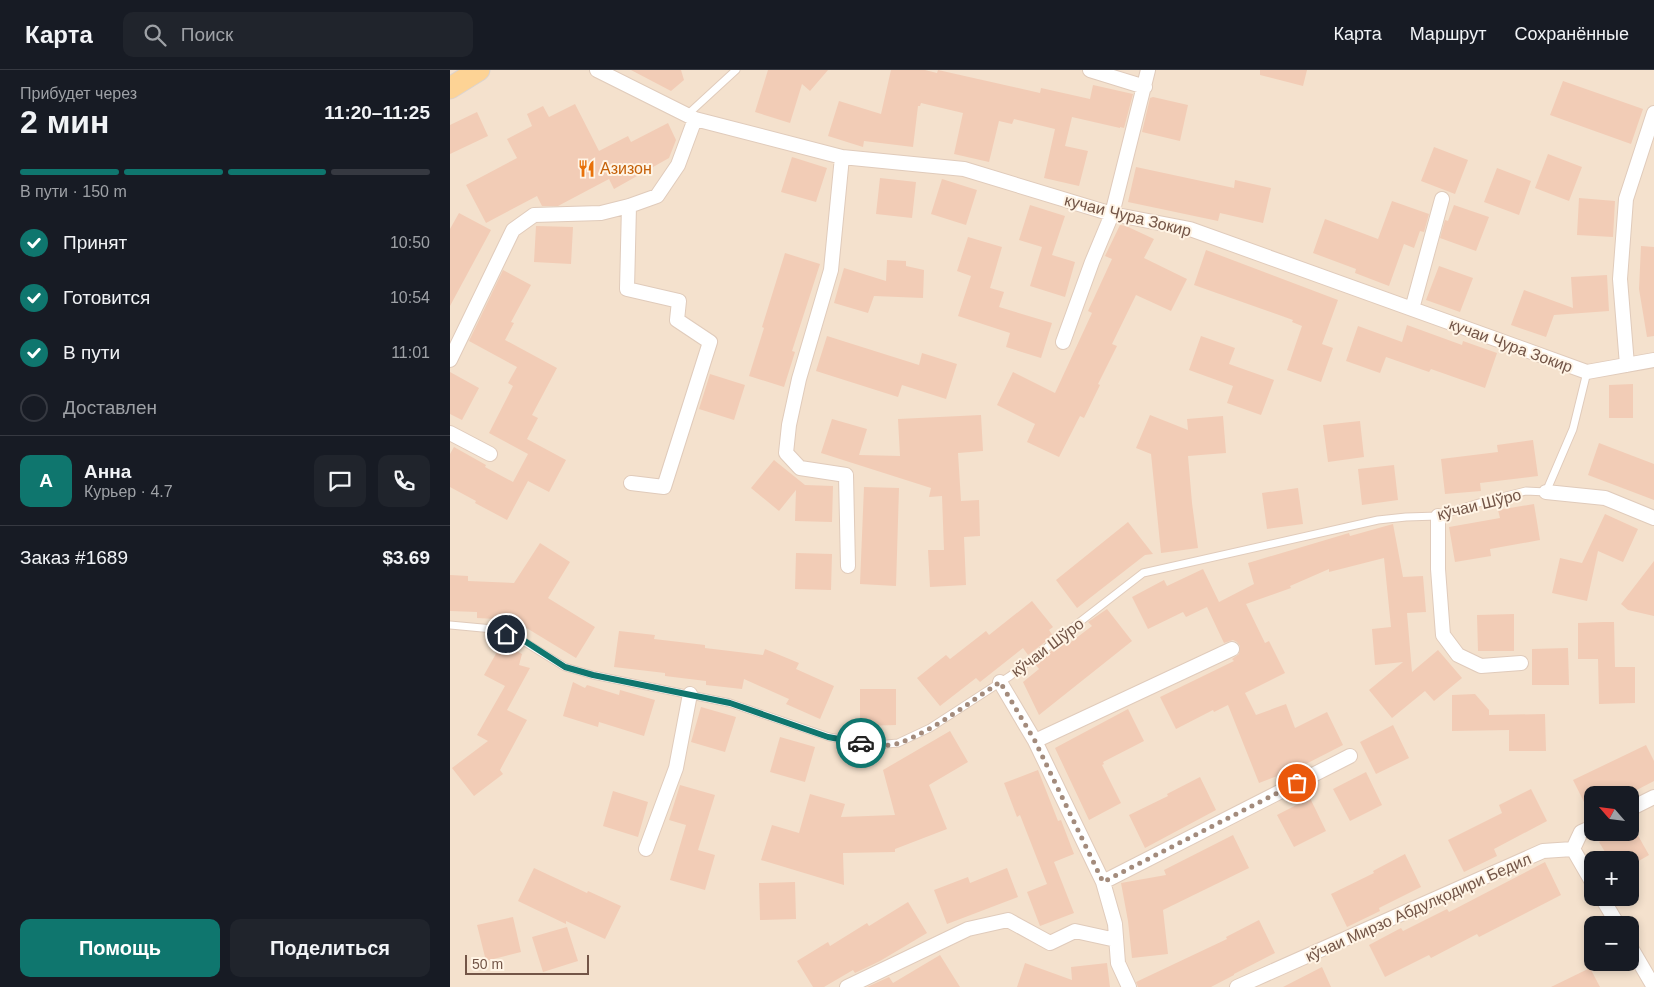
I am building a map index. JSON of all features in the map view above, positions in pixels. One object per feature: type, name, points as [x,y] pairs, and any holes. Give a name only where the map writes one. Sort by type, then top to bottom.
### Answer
[{"type":"main road","points":[[450,88],[479,70]]},
{"type":"street","name":"кучаи Чура Зокир","points":[[597,70],[691,117],[842,157],[964,169],[1112,214],[1190,229],[1587,372],[1654,360]]},
{"type":"street","points":[[1090,70],[1145,87]]},
{"type":"street","points":[[1063,342],[1092,262],[1112,214],[1148,70]]},
{"type":"street","points":[[1627,365],[1620,279],[1626,199],[1654,113]]},
{"type":"street","points":[[450,360],[513,230],[534,214],[601,213],[657,196],[678,165],[691,117]]},
{"type":"street","points":[[842,157],[830,270],[799,379],[789,425],[786,453],[800,468],[846,475],[848,566]]},
{"type":"street","points":[[1412,309],[1442,199]]},
{"type":"street","points":[[629,206],[626,289],[679,301],[677,320],[710,342],[664,487],[631,483]]},
{"type":"street","points":[[450,433],[490,454]]},
{"type":"street","name":"кўчаи Шўро","points":[[1546,492],[1605,498],[1654,518]]},
{"type":"street","points":[[1438,516],[1438,569],[1443,635],[1458,655],[1481,666],[1521,663]]},
{"type":"street","points":[[1035,741],[1232,649]]},
{"type":"street","points":[[1000,682],[1035,741],[1103,882],[1115,924],[1118,963],[1129,987]]},
{"type":"street","points":[[646,849],[676,768],[690,694]]},
{"type":"street","points":[[1103,882],[1350,756]]},
{"type":"street","points":[[1639,804],[1654,797]]},
{"type":"street","points":[[1584,831],[1581,832],[1573,849],[1584,868]]},
{"type":"street","name":"кўчаи Мирзо Абдулқодири Бедил","points":[[1237,987],[1542,851],[1573,849]]},
{"type":"street","points":[[847,987],[968,929],[1008,920],[1050,943],[1075,931],[1116,940]]},
{"type":"street","points":[[1639,961],[1654,987]]},
{"type":"lane","points":[[691,117],[736,70]]},
{"type":"lane","points":[[1546,492],[1573,429],[1587,372]]},
{"type":"lane","name":"кўчаи Шўро","points":[[450,625],[493,629],[520,638],[565,667],[593,675],[730,703],[828,737],[876,745],[898,743],[930,728],[1000,682],[1143,573],[1378,520],[1438,516],[1482,502],[1526,492],[1546,492]]},
{"type":"shaded area","points":[[450,70],[1654,70],[1654,987],[450,987]]},
{"type":"building","points":[[631,70],[681,70],[684,80],[671,91]]},
{"type":"building","points":[[768,70],[828,70],[810,91],[802,84],[790,123],[755,112]]},
{"type":"building","points":[[891,70],[925,70],[937,73],[938,70],[1040,93],[1041,88],[1090,99],[1093,85],[1133,94],[1124,128],[1072,117],[1065,146],[1088,151],[1079,186],[1044,178],[1055,129],[1014,119],[1012,124],[999,121],[989,162],[954,154],[963,113],[921,103],[918,106],[913,147],[864,141],[863,147],[828,136],[839,101],[881,114]]},
{"type":"building","points":[[1260,70],[1307,70],[1303,86],[1260,75]]},
{"type":"building","points":[[1563,81],[1643,109],[1631,144],[1550,115]]},
{"type":"building","points":[[1153,97],[1188,105],[1180,141],[1142,132],[1150,98]]},
{"type":"building","name":"Азизон","points":[[575,104],[599,151],[628,136],[631,142],[668,123],[676,140],[669,158],[614,189],[609,179],[558,206],[542,206],[537,196],[486,223],[466,185],[517,158],[507,139],[532,126],[527,114],[543,106],[549,117]]},
{"type":"building","points":[[477,112],[488,136],[450,154],[450,125]]},
{"type":"building","points":[[1434,147],[1468,160],[1455,194],[1421,181]]},
{"type":"building","points":[[1548,154],[1582,167],[1569,201],[1535,188]]},
{"type":"building","points":[[792,157],[827,168],[816,202],[781,192]]},
{"type":"building","points":[[1136,167],[1234,188],[1235,180],[1271,188],[1263,223],[1220,213],[1218,221],[1128,202]]},
{"type":"building","points":[[1497,168],[1531,181],[1519,215],[1484,202]]},
{"type":"building","points":[[880,178],[916,182],[912,218],[876,214]]},
{"type":"building","points":[[942,179],[977,190],[966,225],[931,214]]},
{"type":"building","points":[[1579,198],[1615,201],[1613,237],[1577,235]]},
{"type":"building","points":[[1392,201],[1429,214],[1424,232],[1420,231],[1414,248],[1404,244],[1389,286],[1355,273],[1356,269],[1313,253],[1325,219],[1378,239]]},
{"type":"building","points":[[1030,205],[1065,216],[1052,255],[1075,262],[1065,297],[1030,286],[1042,247],[1019,240]]},
{"type":"building","points":[[1454,205],[1489,217],[1476,251],[1440,238],[1445,220],[1448,221]]},
{"type":"building","points":[[459,213],[491,230],[450,306],[450,229]]},
{"type":"building","points":[[1120,225],[1154,239],[1144,258],[1187,279],[1171,311],[1136,295],[1112,344],[1117,346],[1098,384],[1100,385],[1084,418],[1080,416],[1059,457],[1027,442],[1035,424],[997,405],[1013,372],[1055,393],[1092,313],[1088,311],[1112,259],[1105,256]]},
{"type":"building","points":[[536,226],[573,227],[571,264],[534,262]]},
{"type":"building","points":[[968,237],[1002,247],[990,288],[1004,292],[999,307],[1052,323],[1041,358],[1006,347],[1010,333],[958,316],[971,276],[957,271]]},
{"type":"building","points":[[1641,246],[1654,247],[1654,336],[1647,337],[1639,289]]},
{"type":"building","points":[[1206,250],[1338,300],[1322,344],[1333,348],[1321,382],[1287,370],[1302,326],[1292,322],[1293,320],[1194,285]]},
{"type":"building","points":[[785,253],[820,264],[792,351],[795,352],[784,387],[749,376]]},
{"type":"building","points":[[887,260],[906,261],[906,266],[924,270],[923,298],[874,296],[868,313],[834,303],[844,268],[886,281]]},
{"type":"building","points":[[1439,266],[1473,278],[1460,312],[1426,300]]},
{"type":"building","points":[[503,270],[531,285],[511,322],[514,323],[505,340],[557,368],[532,415],[538,418],[527,439],[566,460],[549,492],[528,481],[507,520],[450,487],[450,454],[454,447],[513,482],[528,454],[489,433],[513,386],[508,383],[517,367],[469,341]]},
{"type":"building","points":[[1607,275],[1609,311],[1554,315],[1546,337],[1511,325],[1524,290],[1573,308],[1571,277]]},
{"type":"building","points":[[1407,325],[1462,345],[1463,341],[1497,353],[1485,388],[1431,369],[1429,372],[1386,357],[1380,373],[1346,361],[1358,326],[1402,342]]},
{"type":"building","points":[[827,336],[919,365],[922,353],[957,364],[946,399],[902,385],[898,397],[816,371]]},
{"type":"building","points":[[1201,336],[1235,348],[1229,364],[1274,380],[1261,415],[1227,403],[1233,386],[1189,370]]},
{"type":"building","points":[[450,372],[479,388],[462,420],[450,414]]},
{"type":"building","points":[[710,374],[745,385],[734,420],[699,409]]},
{"type":"building","points":[[1633,384],[1633,418],[1609,418],[1609,385]]},
{"type":"building","points":[[981,415],[983,451],[958,453],[961,501],[979,500],[980,536],[964,537],[966,585],[930,587],[928,550],[944,550],[942,496],[929,497],[931,488],[821,453],[832,419],[867,429],[859,455],[900,456],[898,419]]},
{"type":"building","points":[[1150,415],[1188,430],[1187,419],[1223,416],[1226,453],[1188,456],[1198,548],[1161,553],[1151,454],[1136,448]]},
{"type":"building","points":[[1360,421],[1364,457],[1328,462],[1323,425]]},
{"type":"building","points":[[1533,440],[1538,476],[1480,483],[1481,491],[1445,494],[1441,459],[1498,452],[1497,445]]},
{"type":"building","points":[[1599,443],[1654,464],[1654,500],[1588,475]]},
{"type":"building","points":[[774,460],[805,485],[833,486],[832,522],[795,521],[796,490],[779,511],[751,488]]},
{"type":"building","points":[[1394,465],[1398,500],[1362,505],[1358,469]]},
{"type":"building","points":[[864,487],[899,488],[896,586],[860,584]]},
{"type":"building","points":[[1298,488],[1303,524],[1267,529],[1262,493]]},
{"type":"building","points":[[1534,504],[1540,540],[1490,549],[1491,556],[1455,562],[1449,527],[1500,518],[1498,510]]},
{"type":"building","points":[[1605,514],[1638,529],[1623,562],[1598,551],[1587,601],[1552,593],[1560,558],[1582,563]]},
{"type":"building","points":[[1128,522],[1153,554],[1145,555],[1077,608],[1056,580]]},
{"type":"building","points":[[1393,524],[1403,577],[1423,576],[1426,612],[1407,613],[1412,672],[1438,650],[1462,678],[1434,701],[1425,691],[1392,718],[1369,690],[1403,662],[1375,665],[1372,629],[1391,627],[1384,558],[1329,572],[1329,569],[1290,586],[1291,588],[1246,604],[1265,643],[1269,641],[1285,673],[1245,693],[1256,715],[1286,704],[1295,728],[1327,712],[1343,745],[1298,768],[1259,783],[1228,705],[1214,712],[1213,710],[1176,729],[1160,697],[1234,661],[1232,659],[1239,654],[1240,646],[1233,640],[1224,643],[1207,607],[1186,617],[1183,612],[1148,629],[1132,597],[1164,580],[1167,586],[1203,569],[1219,602],[1254,584],[1248,563],[1349,533],[1350,536]]},
{"type":"building","points":[[540,543],[570,562],[548,598],[595,627],[576,658],[515,620],[477,618],[477,612],[450,611],[450,575],[468,576],[468,581],[514,583]]},
{"type":"building","points":[[796,553],[832,554],[831,590],[795,589]]},
{"type":"building","points":[[1654,561],[1654,616],[1628,610],[1621,604]]},
{"type":"building","points":[[1032,601],[1053,627],[1049,630],[1053,636],[1028,655],[1023,648],[980,682],[976,678],[940,706],[917,678],[946,655],[950,659],[986,631],[989,635]]},
{"type":"building","points":[[1107,609],[1132,641],[1039,715],[1023,682],[1039,669],[1035,664],[1064,641],[1067,645],[1092,626],[1088,622]]},
{"type":"building","points":[[1514,614],[1514,651],[1478,651],[1477,615]]},
{"type":"building","points":[[1614,622],[1615,667],[1635,667],[1635,703],[1599,704],[1598,659],[1578,659],[1578,623]]},
{"type":"building","points":[[619,631],[655,635],[654,639],[705,645],[705,648],[763,655],[765,649],[799,663],[796,669],[834,686],[820,719],[786,704],[789,699],[744,679],[742,689],[706,685],[706,681],[665,676],[665,673],[614,667]]},
{"type":"building","points":[[502,643],[522,654],[519,665],[530,668],[507,710],[527,720],[500,770],[503,774],[474,796],[452,768],[488,741],[477,735],[505,686],[484,675]]},
{"type":"building","points":[[1568,648],[1569,685],[1532,685],[1532,649]]},
{"type":"building","points":[[573,682],[585,688],[587,685],[619,695],[620,690],[655,700],[644,736],[599,722],[598,727],[563,716]]},
{"type":"building","points":[[860,689],[896,689],[896,725],[860,726]]},
{"type":"building","points":[[1475,694],[1489,710],[1489,715],[1545,714],[1546,751],[1509,751],[1509,730],[1452,731],[1452,695]]},
{"type":"building","points":[[701,707],[736,717],[725,752],[691,742]]},
{"type":"building","points":[[1128,709],[1144,741],[1103,762],[1104,764],[1102,765],[1121,803],[1089,820],[1055,748]]},
{"type":"building","points":[[1393,725],[1409,758],[1376,774],[1360,742]]},
{"type":"building","points":[[950,731],[968,762],[929,785],[947,829],[895,849],[895,852],[843,853],[844,885],[761,860],[772,825],[799,833],[810,794],[845,804],[841,817],[895,815],[883,770]]},
{"type":"building","points":[[780,737],[815,747],[805,782],[770,772]]},
{"type":"building","points":[[1646,745],[1654,761],[1654,781],[1639,789],[1639,786],[1584,786],[1584,802],[1573,780]]},
{"type":"building","points":[[1038,770],[1058,821],[1061,820],[1074,854],[1054,862],[1074,913],[1040,926],[1027,892],[1047,884],[1020,815],[1017,817],[1004,783]]},
{"type":"building","points":[[1366,772],[1382,805],[1350,821],[1333,789]]},
{"type":"building","points":[[1200,777],[1216,810],[1145,848],[1129,815],[1168,796],[1167,794]]},
{"type":"building","points":[[680,785],[715,795],[698,850],[715,855],[705,890],[670,880],[686,825],[669,820]]},
{"type":"building","points":[[1531,789],[1547,821],[1494,849],[1497,856],[1464,872],[1448,840],[1502,813],[1499,805]]},
{"type":"building","points":[[613,791],[648,802],[638,837],[603,826]]},
{"type":"building","points":[[1310,798],[1326,831],[1294,847],[1277,815]]},
{"type":"building","points":[[1233,835],[1249,868],[1163,910],[1168,954],[1132,958],[1121,883],[1166,875],[1164,870]]},
{"type":"building","points":[[1639,837],[1649,855],[1639,861],[1639,851],[1604,851],[1599,842],[1639,841]]},
{"type":"building","points":[[1405,854],[1421,887],[1379,908],[1380,911],[1347,927],[1331,894],[1374,873],[1373,871]]},
{"type":"building","points":[[1545,862],[1561,895],[1479,937],[1477,934],[1431,958],[1429,955],[1385,977],[1369,945],[1401,928],[1403,931],[1447,909],[1449,912]]},
{"type":"building","points":[[534,868],[587,893],[588,891],[621,906],[605,939],[566,921],[566,924],[518,901]]},
{"type":"building","points":[[1007,868],[1018,897],[947,924],[934,890],[968,877],[970,883]]},
{"type":"building","points":[[795,882],[796,919],[760,920],[759,883]]},
{"type":"building","points":[[908,902],[927,933],[880,961],[855,973],[853,970],[824,987],[813,987],[797,961],[828,942],[830,946],[867,923],[869,926]]},
{"type":"building","points":[[513,917],[521,952],[486,961],[477,925]]},
{"type":"building","points":[[1259,920],[1275,953],[1211,987],[1138,987],[1136,982],[1227,939],[1226,937]]},
{"type":"building","points":[[567,927],[578,961],[543,972],[532,937]]},
{"type":"building","points":[[940,955],[960,987],[867,987],[889,977],[893,983]]},
{"type":"building","points":[[1025,963],[1072,980],[1071,967],[1107,963],[1110,987],[1017,987]]},
{"type":"building","points":[[1322,967],[1331,987],[1283,987]]},
{"type":"building","points":[[1584,971],[1592,971],[1600,987],[1551,987]]},
{"type":"way so far","points":[[861,743],[876,745],[898,743],[930,728],[1000,682],[1035,741],[1103,882],[1297,783]]},
{"type":"place","name":"Азизон","points":[[586,168]]},
{"type":"route","points":[[506,634],[520,638],[565,667],[593,675],[730,703],[828,737],[861,743]]}]
